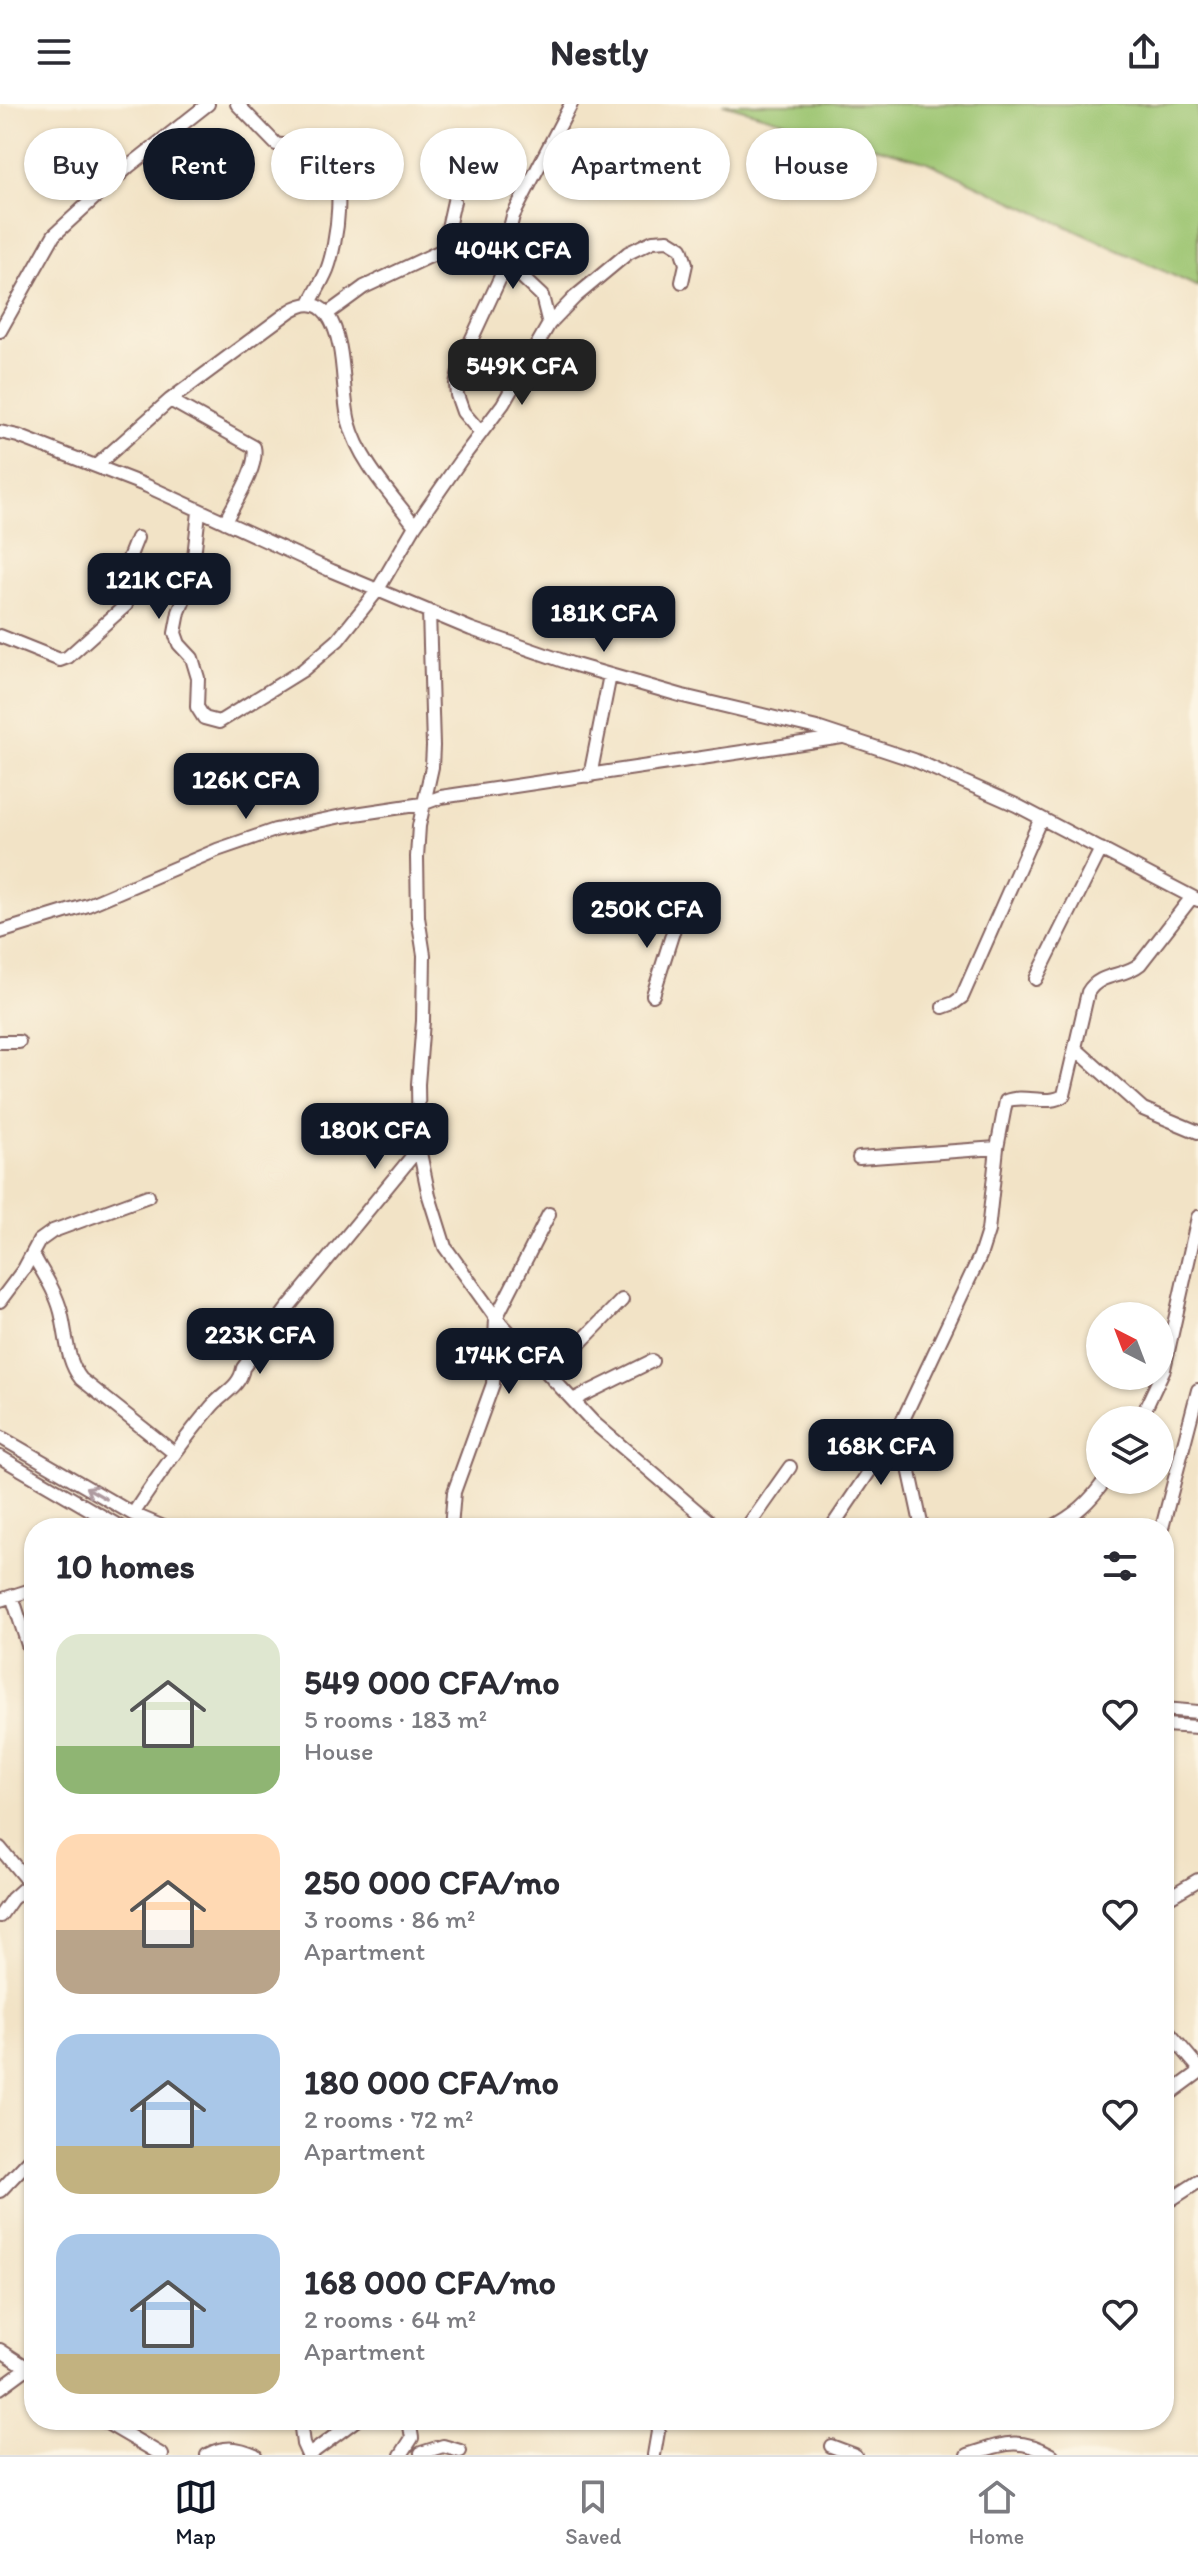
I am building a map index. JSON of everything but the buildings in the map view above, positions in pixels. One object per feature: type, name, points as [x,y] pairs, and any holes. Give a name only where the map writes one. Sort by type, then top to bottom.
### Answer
[{"type":"street","points":[[0,331],[54,235],[128,167],[208,104]]},
{"type":"street","points":[[237,104],[276,144],[314,146],[331,160],[338,196],[334,242],[327,271],[310,303]]},
{"type":"street","points":[[481,433],[463,412],[456,384],[461,362],[507,263],[507,239],[513,216],[571,104]]},
{"type":"street","points":[[327,314],[364,287],[443,250],[454,201]]},
{"type":"street","points":[[199,512],[191,583],[179,612],[175,633],[179,644],[192,658],[198,678],[197,707],[204,718],[219,722],[303,670],[338,640],[377,591],[415,526],[503,404],[549,324],[571,302],[628,253],[653,241],[668,240],[681,248],[686,264],[682,282]]},
{"type":"street","points":[[507,263],[542,296],[571,302]]},
{"type":"street","points":[[542,296],[549,324]]},
{"type":"street","points":[[97,465],[170,400],[290,311],[302,303],[310,303],[327,314],[340,350],[350,425],[361,450],[415,526]]},
{"type":"street","points":[[170,400],[254,447],[253,466],[225,522]]},
{"type":"street","points":[[0,432],[97,465],[377,591],[471,629],[610,675],[845,736],[914,760],[1016,805],[1195,899],[1133,970],[1098,979],[1093,984],[1088,992],[1064,1095],[1060,1099],[1013,1098],[1006,1101],[997,1148],[988,1231],[980,1256],[900,1426],[838,1518]]},
{"type":"street","points":[[0,636],[60,660],[68,657],[126,605],[124,592],[128,574],[125,568],[137,538]]},
{"type":"street","points":[[429,611],[432,767],[422,804],[417,857],[418,917],[424,955],[418,1084],[419,1148],[429,1196],[445,1247],[496,1318],[573,1400],[705,1518]]},
{"type":"street","points":[[590,776],[610,675]]},
{"type":"street","points":[[0,932],[88,905],[217,850],[275,830],[422,804],[441,797],[845,736]]},
{"type":"street","points":[[943,1007],[962,997],[1041,818]]},
{"type":"street","points":[[1036,979],[1101,849]]},
{"type":"street","points":[[653,995],[678,916]]},
{"type":"street","points":[[0,1042],[19,1042]]},
{"type":"street","points":[[1076,1049],[1143,1109],[1198,1132]]},
{"type":"street","points":[[133,1514],[173,1452],[220,1396],[234,1387],[242,1376],[243,1368],[286,1310],[419,1148]]},
{"type":"street","points":[[859,1158],[997,1148]]},
{"type":"street","points":[[0,1301],[33,1255],[39,1241],[53,1231],[148,1196]]},
{"type":"street","points":[[452,1518],[454,1492],[486,1411],[493,1384],[496,1318],[549,1214]]},
{"type":"street","points":[[1147,1406],[1164,1369],[1198,1217]]},
{"type":"street","points":[[33,1255],[60,1310],[75,1371],[173,1452]]},
{"type":"street","points":[[553,1380],[579,1344],[622,1300]]},
{"type":"street","points":[[573,1400],[652,1361]]},
{"type":"street","points":[[1165,1518],[1198,1390]]},
{"type":"street","points":[[900,1426],[920,1518]]},
{"type":"street","points":[[0,1437],[142,1518]]},
{"type":"street","points":[[0,1457],[105,1518]]},
{"type":"street","points":[[754,1518],[790,1467]]},
{"type":"street","points":[[1067,1518],[1080,1510],[1095,1494]]},
{"type":"street","points":[[6,1598],[24,1636]]},
{"type":"street","points":[[1174,1710],[1198,1712]]},
{"type":"street","points":[[1174,1726],[1198,1727]]},
{"type":"street","points":[[0,1848],[24,1874]]},
{"type":"street","points":[[1174,1894],[1198,1880]]},
{"type":"street","points":[[0,1916],[24,1888]]},
{"type":"street","points":[[1174,2039],[1198,2067]]},
{"type":"street","points":[[1174,2091],[1198,2073]]},
{"type":"street","points":[[0,2191],[5,2175],[24,2162]]},
{"type":"street","points":[[1174,2198],[1198,2182]]},
{"type":"street","points":[[0,2350],[24,2364]]},
{"type":"street","points":[[0,2388],[24,2373]]},
{"type":"street","points":[[119,2430],[162,2455]]},
{"type":"street","points":[[301,2430],[308,2455],[342,2430]]},
{"type":"street","points":[[411,2430],[412,2438],[404,2451],[422,2454],[443,2446],[460,2451]]},
{"type":"street","points":[[654,2455],[658,2430]]},
{"type":"street","points":[[968,2455],[1014,2443],[1032,2444],[1052,2455]]},
{"type":"street","points":[[831,2446],[855,2455]]},
{"type":"street","points":[[207,2455],[228,2448],[241,2448],[255,2455]]},
{"type":"green space","points":[[723,104],[1198,104],[1198,287],[925,161],[877,147],[877,128],[808,128]]}]
